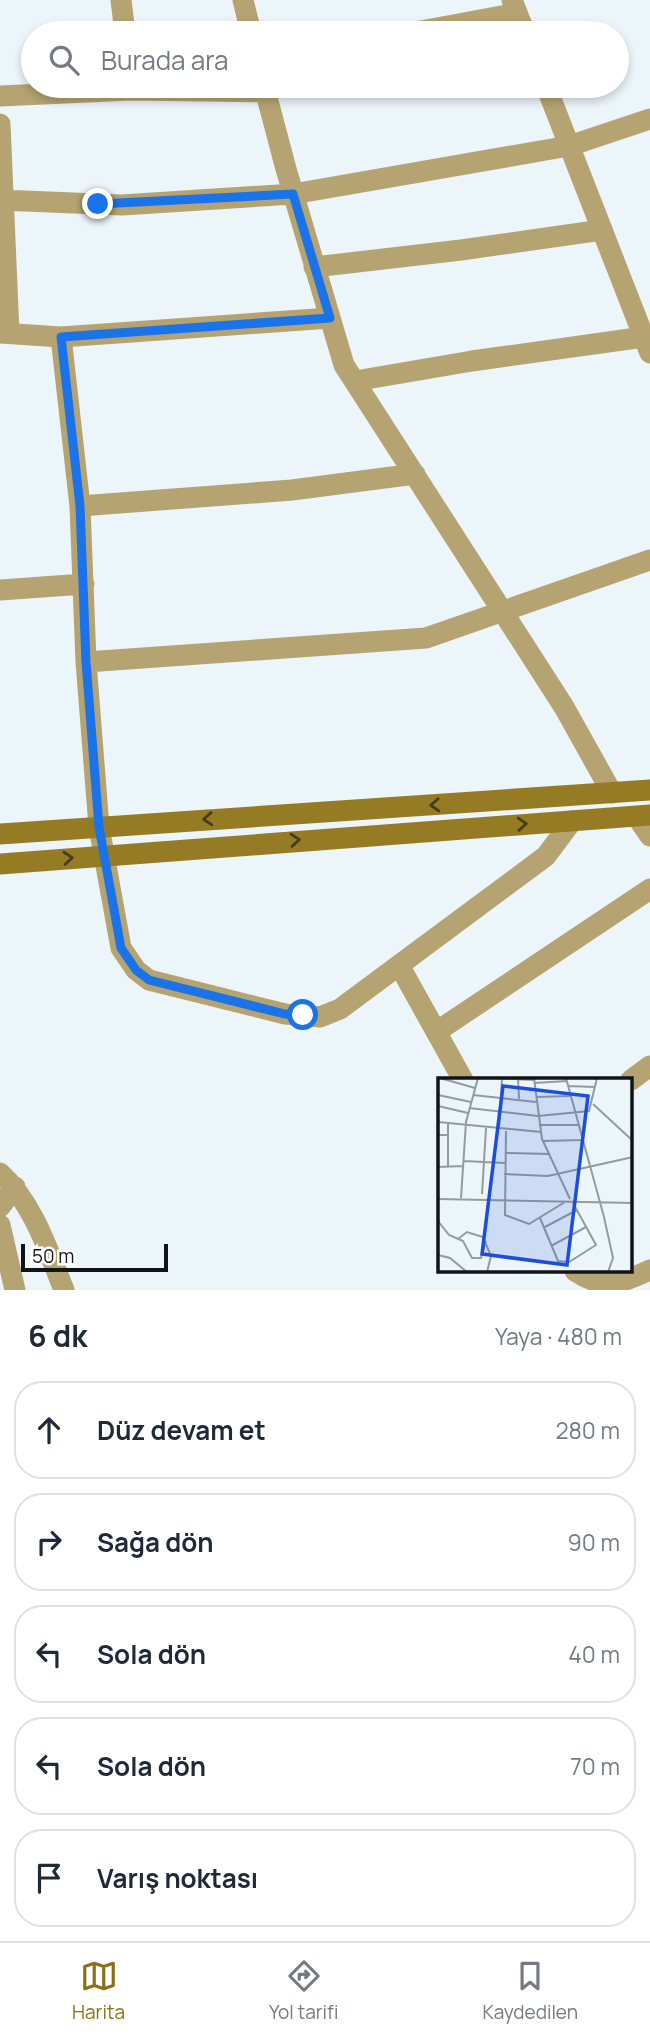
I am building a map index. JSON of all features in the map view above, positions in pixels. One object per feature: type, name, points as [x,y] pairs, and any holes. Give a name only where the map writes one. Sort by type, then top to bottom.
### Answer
[{"type":"main road","points":[[0,834],[650,790]]},
{"type":"main road","points":[[0,864],[643,816]]},
{"type":"street","points":[[121,0],[124,21]]},
{"type":"street","points":[[243,0],[248,21]]},
{"type":"street","points":[[486,21],[518,16]]},
{"type":"street","points":[[0,96],[21,95]]},
{"type":"street","points":[[267,98],[344,365],[564,707],[612,793]]},
{"type":"street","points":[[355,382],[472,360],[647,345],[551,98]]},
{"type":"street","points":[[2,201],[122,205],[293,194],[569,146],[650,119]]},
{"type":"street","points":[[0,124],[4,333],[61,337],[330,318]]},
{"type":"street","points":[[314,267],[602,230]]},
{"type":"street","points":[[61,337],[80,506],[86,662],[99,827],[121,948],[136,970],[149,980],[285,1014],[320,1017],[340,1009],[546,856],[572,821]]},
{"type":"street","points":[[80,506],[292,490],[415,474]]},
{"type":"street","points":[[86,662],[426,638],[650,560]]},
{"type":"street","points":[[0,590],[84,584]]},
{"type":"street","points":[[643,816],[650,836]]},
{"type":"street","points":[[436,1032],[650,889]]},
{"type":"street","points":[[399,965],[462,1078]]},
{"type":"street","points":[[632,1079],[650,1066]]},
{"type":"street","points":[[0,1206],[8,1180]]},
{"type":"street","points":[[8,1180],[45,1242],[64,1290]]},
{"type":"street","points":[[0,1225],[15,1290]]},
{"type":"street","points":[[576,1272],[591,1283],[609,1284],[624,1282],[650,1270]]},
{"type":"route","points":[[98,204],[122,205],[293,194],[330,318],[61,337],[80,506],[86,662],[99,827],[121,948],[136,970],[149,980],[285,1014],[303,1015]]}]
